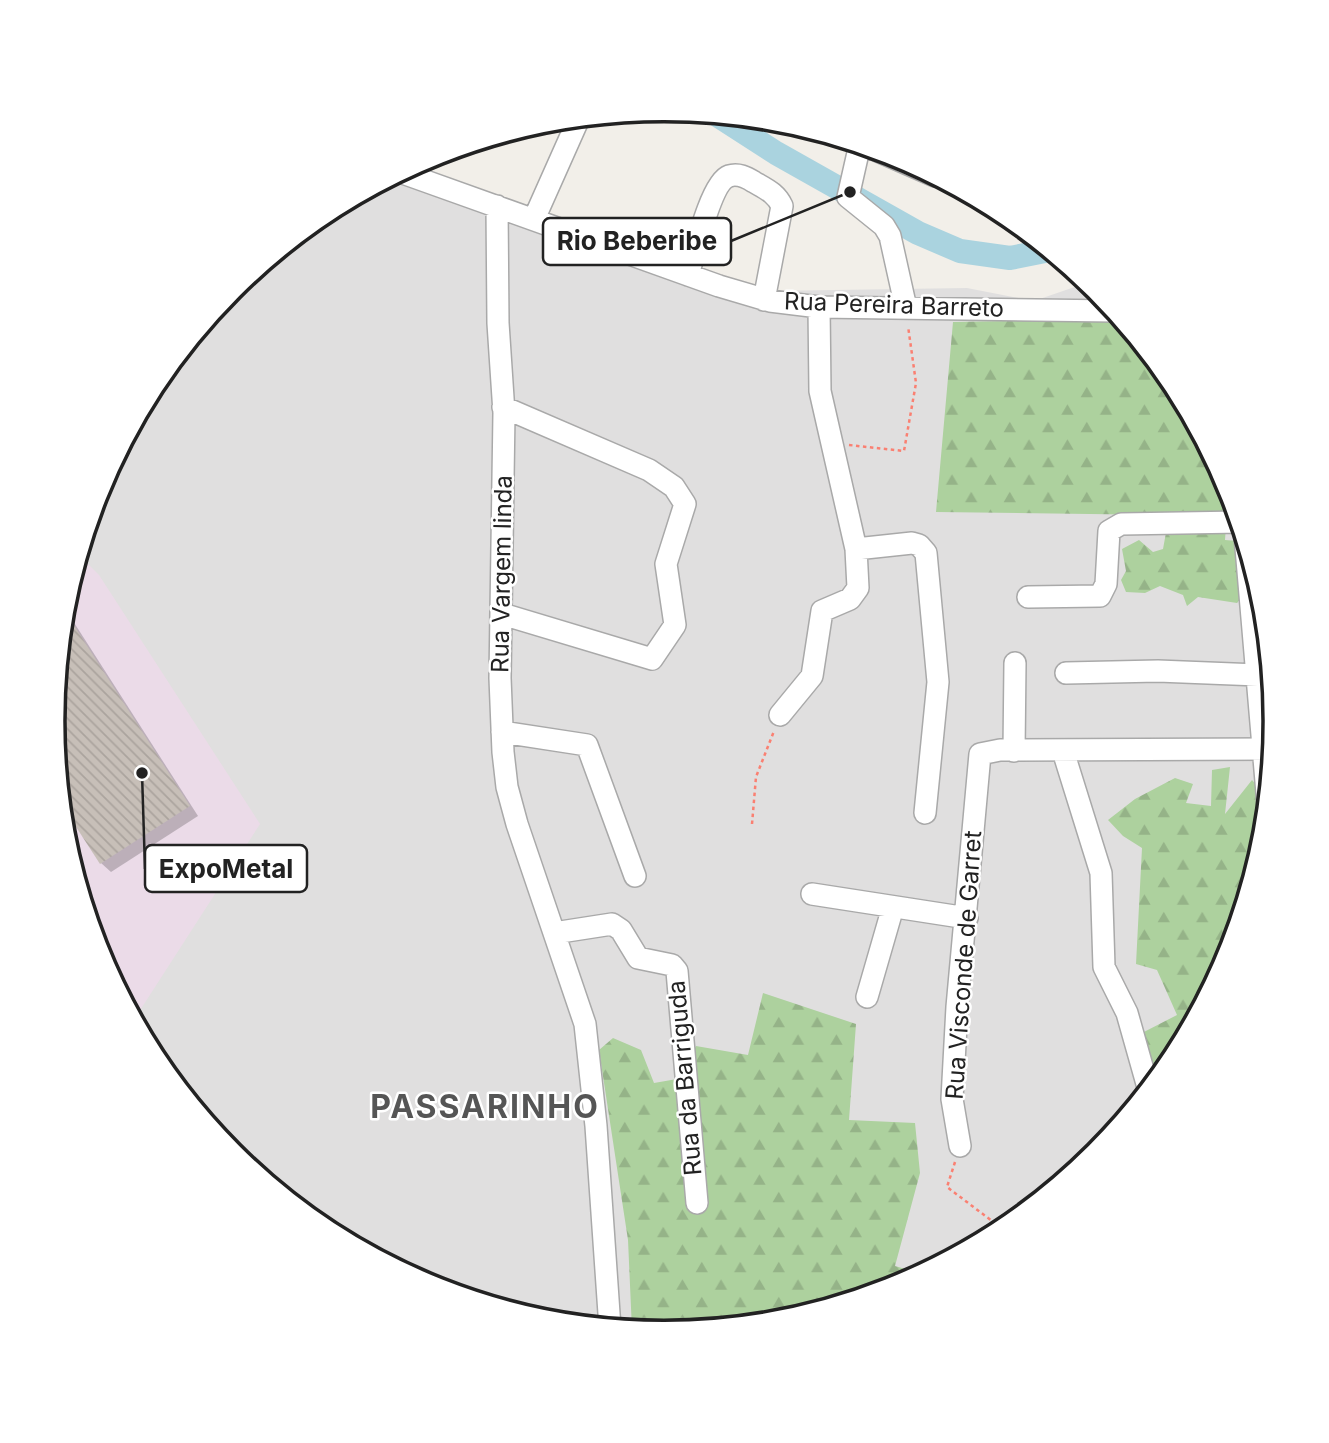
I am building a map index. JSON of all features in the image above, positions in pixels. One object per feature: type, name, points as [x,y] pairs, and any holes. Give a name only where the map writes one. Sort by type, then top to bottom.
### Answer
[{"type":"street","points":[[534,219],[574,129]]},
{"type":"street","points":[[857,154],[849,184],[855,206],[884,226],[890,236],[906,308]]},
{"type":"street","points":[[688,275],[720,181],[729,176],[743,176],[778,196],[782,206],[764,300]]},
{"type":"street","name":"Rua Pereira Barreto","points":[[414,177],[764,300],[819,307],[1101,311]]},
{"type":"street","name":"Rua Vargem linda","points":[[497,206],[498,323],[503,407],[502,732],[507,787],[585,1024],[596,1126],[609,1318]]},
{"type":"street","points":[[780,715],[812,676],[822,611],[850,599],[858,588],[854,542],[820,391],[819,307]]},
{"type":"street","points":[[502,614],[652,659],[675,625],[666,564],[685,504],[674,487],[649,470],[503,407]]},
{"type":"street","points":[[1028,597],[1100,596],[1106,584],[1107,540],[1109,531],[1115,527],[1171,522],[1230,522]]},
{"type":"street","points":[[854,542],[912,543],[919,545],[926,553],[938,682],[925,813]]},
{"type":"street","points":[[1250,593],[1264,710]]},
{"type":"street","points":[[1015,663],[1014,751],[1263,749]]},
{"type":"street","points":[[1066,673],[1158,671],[1258,675]]},
{"type":"street","points":[[502,732],[587,745],[635,876]]},
{"type":"street","name":"Rua Visconde de Garret","points":[[960,1146],[952,1099],[975,783],[980,754],[1014,751]]},
{"type":"street","points":[[1063,751],[1101,873],[1104,967],[1127,1013],[1146,1079]]},
{"type":"street","points":[[812,894],[967,918]]},
{"type":"street","points":[[867,997],[893,907]]},
{"type":"street","name":"Rua da Barriguda","points":[[554,933],[612,924],[621,930],[638,958],[672,965],[677,971],[697,1203]]},
{"type":"path","points":[[832,443],[904,451],[916,383],[906,308]]},
{"type":"path","points":[[752,824],[756,777],[780,715]]},
{"type":"path","points":[[960,1146],[947,1187],[994,1222]]},
{"type":"shaded area","points":[[428,171],[702,275],[767,291],[967,288],[1034,301],[1077,286],[1140,356],[1184,422],[1219,492],[1244,566],[1253,604],[1263,682],[1263,761],[1253,839],[1244,877],[1219,951],[1184,1021],[1163,1055],[1140,1087],[1089,1146],[1030,1197],[998,1220],[964,1241],[894,1276],[820,1301],[782,1310],[704,1320],[664,1321],[625,1320],[547,1310],[509,1301],[435,1276],[365,1241],[331,1220],[299,1197],[240,1146],[189,1087],[166,1055],[145,1021],[110,951],[85,877],[76,839],[66,761],[65,722],[66,682],[76,604],[85,566],[110,492],[145,422],[166,388],[189,356],[240,297],[299,246],[331,223],[365,202]]},
{"type":"shaded area","points":[[86,562],[99,575],[260,824],[140,1011],[110,951],[97,914],[76,839],[70,800],[66,761],[66,682],[76,604]]},
{"type":"green space","points":[[1110,321],[1140,356],[1184,422],[1219,492],[1227,516],[936,512],[953,322]]},
{"type":"green space","points":[[1226,526],[1225,540],[1236,541],[1249,587],[1237,603],[1198,597],[1187,606],[1183,595],[1160,586],[1145,593],[1126,592],[1121,580],[1126,571],[1122,549],[1139,540],[1153,552],[1163,549],[1167,527]]},
{"type":"green space","points":[[1230,767],[1225,814],[1252,780],[1257,786],[1260,791],[1253,839],[1244,877],[1219,951],[1184,1021],[1151,1072],[1140,1034],[1177,1015],[1157,970],[1136,964],[1142,848],[1123,836],[1108,820],[1135,799],[1175,778],[1193,784],[1186,803],[1211,806],[1212,770]]},
{"type":"green space","points":[[763,993],[856,1024],[849,1120],[915,1123],[920,1173],[895,1266],[907,1270],[820,1301],[782,1310],[704,1320],[632,1320],[628,1240],[599,1050],[613,1038],[641,1050],[654,1083],[677,1079],[696,1046],[748,1055]]},
{"type":"building","points":[[73,624],[190,806],[100,864],[74,823],[70,800],[65,722],[66,682]]},
{"type":"waterway","points":[[734,126],[776,153],[918,233],[960,251],[1010,258],[1038,252]]},
{"type":"place","name":"Rio Beberibe","points":[[850,192]]},
{"type":"place","name":"ExpoMetal","points":[[142,773]]},
{"type":"district","name":"PASSARINHO","points":[[485,1107]]}]
